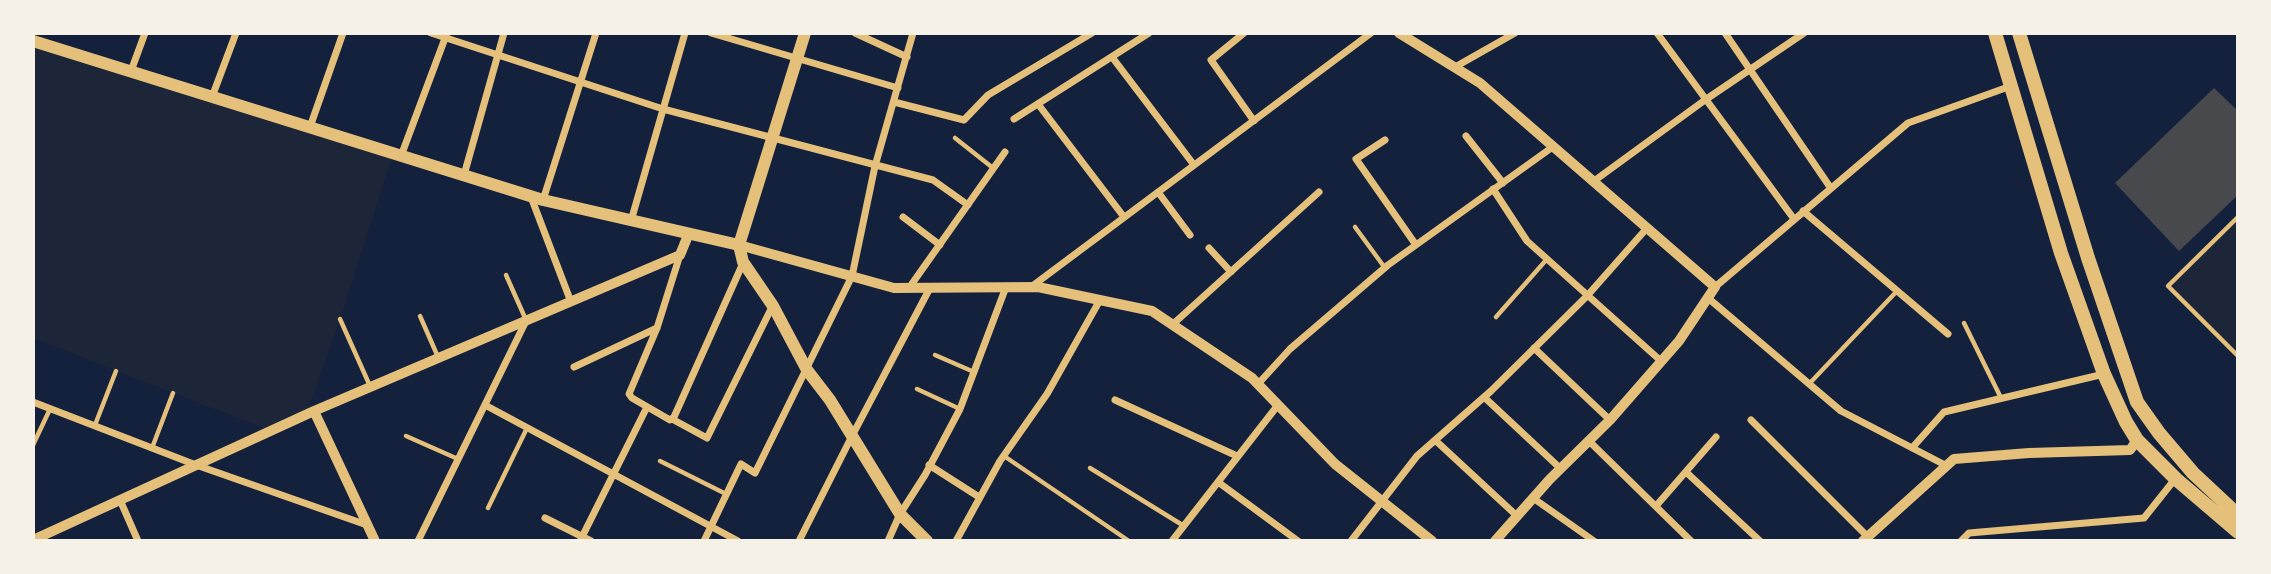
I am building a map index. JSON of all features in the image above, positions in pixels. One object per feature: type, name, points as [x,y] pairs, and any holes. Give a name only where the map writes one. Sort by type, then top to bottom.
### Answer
[{"type":"main road","points":[[805,33],[739,245],[743,262],[773,306],[807,370],[830,400],[900,514],[928,541]]},
{"type":"main road","points":[[1995,33],[2061,253],[2104,373],[2137,440],[2176,479],[2238,532]]},
{"type":"main road","points":[[2019,33],[2084,245],[2137,402],[2193,473],[2238,515]]},
{"type":"main road","points":[[41,39],[212,97],[537,198],[739,245]]},
{"type":"street","points":[[131,71],[145,33]]},
{"type":"street","points":[[212,97],[236,33]]},
{"type":"street","points":[[310,127],[343,33]]},
{"type":"street","points":[[431,33],[663,109],[772,140],[933,180],[968,205]]},
{"type":"street","points":[[464,176],[504,33]]},
{"type":"street","points":[[571,302],[537,198],[596,33]]},
{"type":"street","points":[[631,221],[685,33]]},
{"type":"street","points":[[711,33],[898,88]]},
{"type":"street","points":[[855,33],[907,57]]},
{"type":"street","points":[[705,541],[741,464],[755,473],[852,276],[875,166],[914,33]]},
{"type":"street","points":[[894,102],[964,120],[988,95],[1092,33]]},
{"type":"street","points":[[1013,119],[1149,33]]},
{"type":"street","points":[[1244,33],[1211,60],[1254,121]]},
{"type":"street","points":[[1030,287],[1371,33]]},
{"type":"street","points":[[1399,33],[1480,83],[1715,287]]},
{"type":"street","points":[[1455,67],[1515,33]]},
{"type":"street","points":[[1657,33],[1794,219]]},
{"type":"street","points":[[1725,33],[1830,187]]},
{"type":"street","points":[[1594,181],[1793,36],[1804,33]]},
{"type":"street","points":[[401,156],[446,36]]},
{"type":"street","points":[[1112,57],[1194,165]]},
{"type":"street","points":[[1495,541],[1561,468],[1610,420],[1679,341],[1715,287],[1908,123],[2012,85]]},
{"type":"street","points":[[1038,104],[1124,217]]},
{"type":"street","points":[[1466,136],[1503,183]]},
{"type":"street","points":[[1385,140],[1356,159],[1416,245]]},
{"type":"street","points":[[1258,384],[1290,349],[1385,268],[1553,146]]},
{"type":"street","points":[[909,288],[1004,152]]},
{"type":"street","points":[[1493,189],[1527,241],[1661,361]]},
{"type":"street","points":[[1158,192],[1190,234]]},
{"type":"street","points":[[1172,325],[1320,192]]},
{"type":"street","points":[[1803,211],[1948,334]]},
{"type":"street","points":[[904,217],[940,245]]},
{"type":"street","points":[[1351,541],[1417,456],[1484,397],[1587,296],[1647,228]]},
{"type":"street","points":[[689,233],[657,328],[629,394],[632,398],[707,438],[773,306]]},
{"type":"street","points":[[739,245],[894,288],[1030,287],[1152,311],[1258,384],[1335,464],[1432,541]]},
{"type":"street","points":[[1209,248],[1231,272]]},
{"type":"street","points":[[33,540],[314,411],[681,255]]},
{"type":"street","points":[[673,419],[743,262]]},
{"type":"street","points":[[888,541],[900,514],[960,409],[1006,287]]},
{"type":"street","points":[[799,541],[930,288]]},
{"type":"street","points":[[1708,298],[1841,411],[1947,466]]},
{"type":"street","points":[[956,541],[1003,456],[1047,394],[1100,300]]},
{"type":"street","points":[[418,541],[526,320]]},
{"type":"street","points":[[574,368],[657,328]]},
{"type":"street","points":[[1534,348],[1610,420]]},
{"type":"street","points":[[1912,447],[1944,412],[2104,373]]},
{"type":"street","points":[[1484,397],[1561,468]]},
{"type":"street","points":[[1115,400],[1237,456]]},
{"type":"street","points":[[33,402],[196,465],[367,525]]},
{"type":"street","points":[[485,405],[738,541]]},
{"type":"street","points":[[1172,541],[1278,405]]},
{"type":"street","points":[[581,538],[647,407]]},
{"type":"street","points":[[314,411],[374,541]]},
{"type":"street","points":[[1751,420],[1866,539],[1954,459],[2130,450],[2137,440]]},
{"type":"street","points":[[1656,506],[1716,437]]},
{"type":"street","points":[[1435,440],[1517,516]]},
{"type":"street","points":[[1589,441],[1691,541]]},
{"type":"street","points":[[929,466],[979,497]]},
{"type":"street","points":[[1686,472],[1760,541]]},
{"type":"street","points":[[1961,541],[1969,533],[2144,518],[2176,479]]},
{"type":"street","points":[[1218,482],[1298,541]]},
{"type":"street","points":[[1533,499],[1594,541]]},
{"type":"street","points":[[120,500],[138,541]]},
{"type":"street","points":[[545,518],[591,541]]},
{"type":"lane","points":[[954,138],[993,169]]},
{"type":"lane","points":[[2238,217],[2168,286],[2238,356]]},
{"type":"lane","points":[[1355,227],[1385,268]]},
{"type":"lane","points":[[1496,317],[1547,259]]},
{"type":"lane","points":[[506,275],[526,320]]},
{"type":"lane","points":[[1809,385],[1897,291]]},
{"type":"lane","points":[[420,316],[439,358]]},
{"type":"lane","points":[[340,319],[370,387]]},
{"type":"lane","points":[[1964,323],[2001,398]]},
{"type":"lane","points":[[935,355],[974,372]]},
{"type":"lane","points":[[95,426],[116,370]]},
{"type":"lane","points":[[917,389],[960,409]]},
{"type":"lane","points":[[152,448],[173,393]]},
{"type":"lane","points":[[33,445],[50,408]]},
{"type":"lane","points":[[488,508],[527,428]]},
{"type":"lane","points":[[406,436],[458,459]]},
{"type":"lane","points":[[1003,456],[1129,541]]},
{"type":"lane","points":[[660,461],[726,494]]},
{"type":"lane","points":[[1090,468],[1184,526]]},
{"type":"shaded area","points":[[33,41],[393,153],[306,415],[271,431],[33,338]]},
{"type":"shaded area","points":[[2238,217],[2238,356],[2168,286]]},
{"type":"building","points":[[2214,88],[2238,111],[2238,195],[2179,251],[2115,183]]}]
